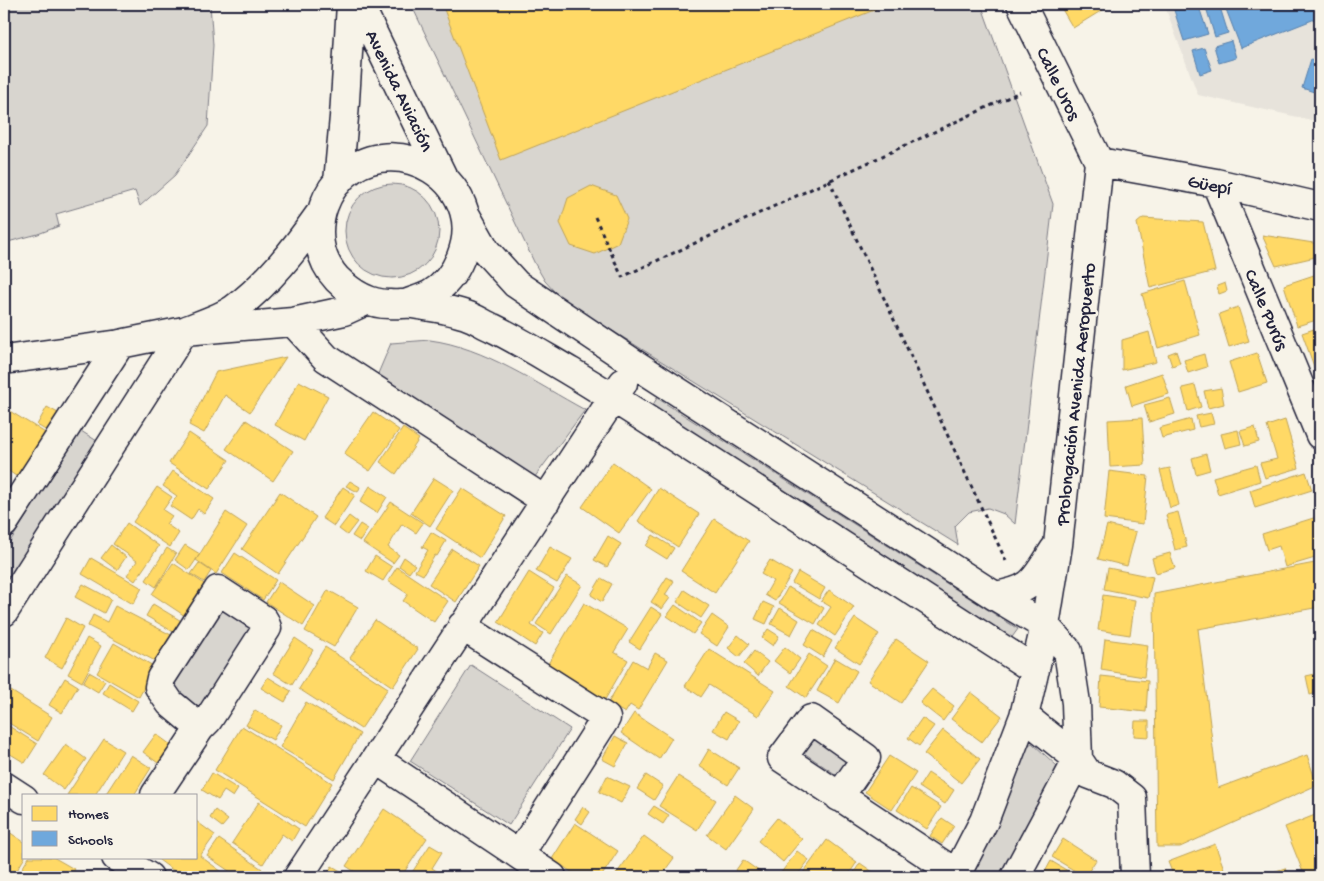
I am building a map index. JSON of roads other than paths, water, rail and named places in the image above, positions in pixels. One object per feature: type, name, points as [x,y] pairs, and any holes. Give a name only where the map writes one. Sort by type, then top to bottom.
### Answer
[{"type":"street","name":"Avenida Aviación","points":[[338,182],[345,108],[351,4]]},
{"type":"street","name":"Avenida Aviación","points":[[359,4],[443,177]]},
{"type":"street","name":"Calle Uros","points":[[1021,4],[1099,162]]},
{"type":"street","points":[[4,612],[184,331],[233,310],[265,282],[294,250],[319,215],[327,197],[338,182],[356,167],[378,158],[401,157],[423,164],[443,177],[456,193],[486,251],[516,284],[635,364],[995,596],[1045,626],[1068,651],[1076,703],[1078,759],[1015,877]]},
{"type":"street","name":"Güepí","points":[[1099,162],[1216,183],[1320,207]]},
{"type":"street","name":"Prolongación Avenida Aeropuerto","points":[[956,876],[984,821],[1024,716],[1045,626],[1058,545],[1099,162]]},
{"type":"street","name":"Calle Purús","points":[[1216,183],[1320,435]]},
{"type":"street","points":[[408,303],[430,295],[448,279],[461,259],[466,236],[465,212]]},
{"type":"street","points":[[319,215],[319,236],[324,257],[334,275],[349,290],[368,300],[388,304],[408,303],[466,315],[514,338],[614,398],[1035,670]]},
{"type":"street","points":[[4,360],[120,344],[184,331],[293,322],[344,311],[368,300]]},
{"type":"street","points":[[293,322],[326,358],[546,501]]},
{"type":"street","points":[[4,523],[120,344]]},
{"type":"street","points":[[298,877],[377,760],[462,626],[635,364]]},
{"type":"street","points":[[995,596],[1025,589],[1037,577],[1058,545]]},
{"type":"street","points":[[156,794],[200,728],[208,720],[268,628],[264,620],[218,590],[161,678],[159,687],[170,703],[200,728]]},
{"type":"street","points":[[462,626],[606,718],[519,855]]},
{"type":"street","points":[[1024,716],[1078,759],[1088,774],[1114,784],[1132,798],[1135,877]]},
{"type":"street","points":[[839,797],[866,758],[811,719],[782,758],[839,797],[956,876]]},
{"type":"street","points":[[377,760],[552,877]]},
{"type":"street","points":[[4,786],[22,798]]},
{"type":"street","points":[[118,858],[149,877]]}]
